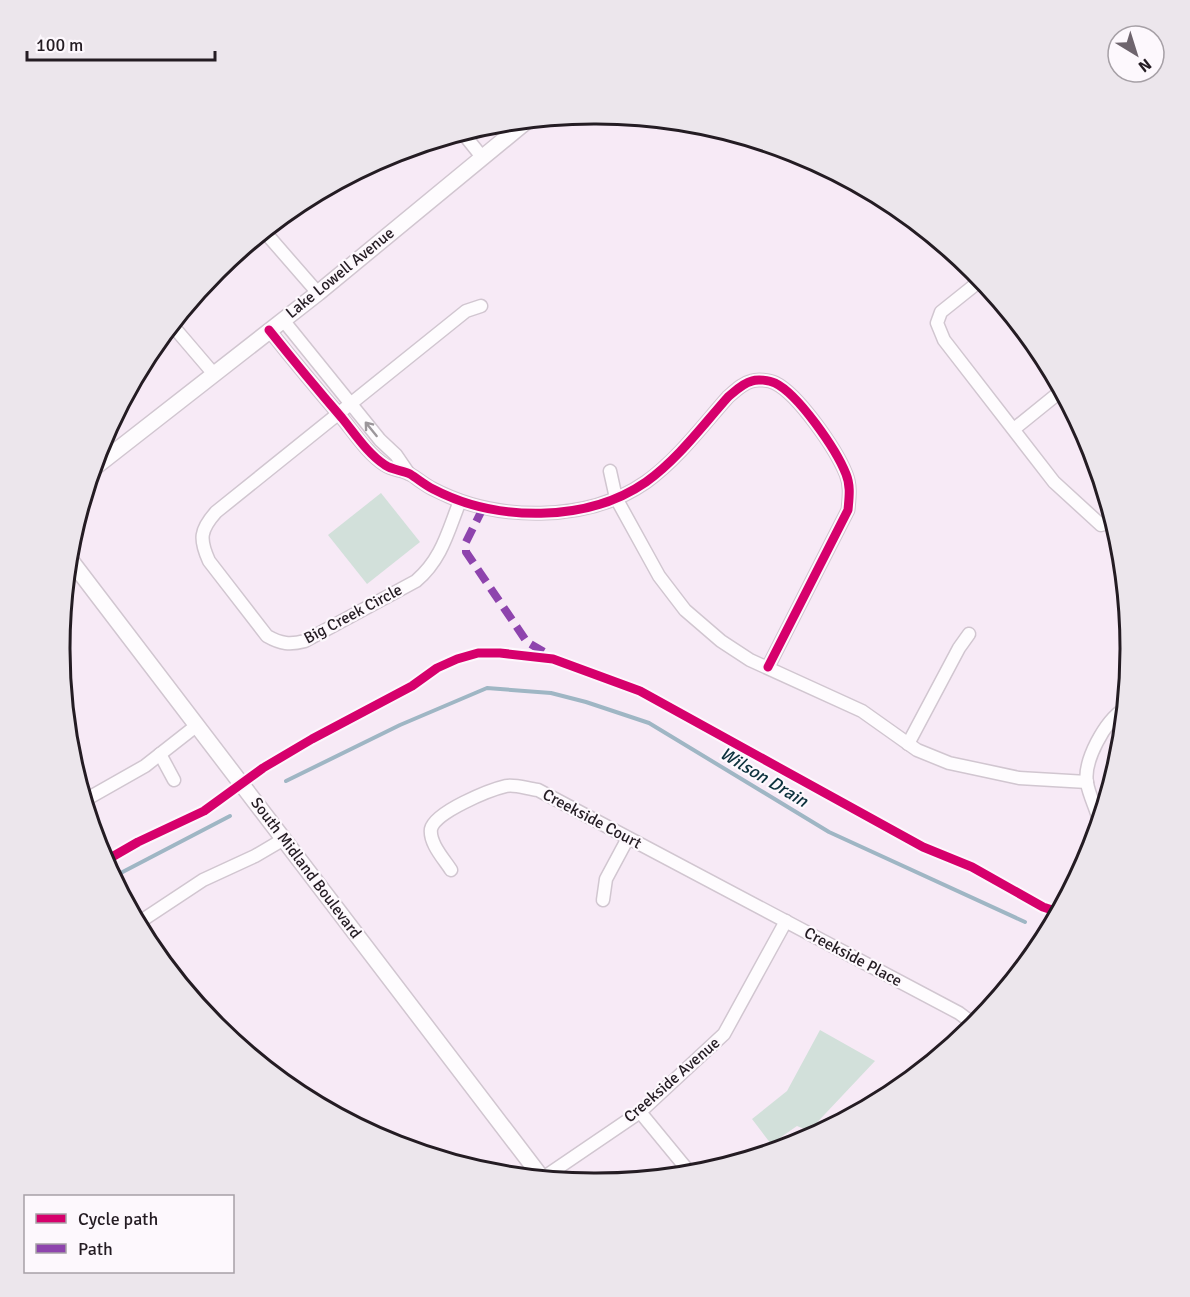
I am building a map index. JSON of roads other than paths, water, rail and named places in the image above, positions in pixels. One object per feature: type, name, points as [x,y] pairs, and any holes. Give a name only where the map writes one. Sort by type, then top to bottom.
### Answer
[{"type":"main road","name":"Lake Lowell Avenue","points":[[108,452],[284,320],[516,130]]},
{"type":"main road","name":"South Midland Boulevard","points":[[77,569],[537,1170]]},
{"type":"street","points":[[468,140],[482,157]]},
{"type":"street","points":[[269,237],[318,293]]},
{"type":"street","points":[[973,286],[941,312],[937,323],[944,340],[1054,482],[1094,520],[1101,525],[1104,524]]},
{"type":"street","name":"Big Creek Circle","points":[[460,501],[438,557],[429,570],[416,581],[305,641],[291,645],[279,643],[267,636],[209,561],[204,550],[202,537],[206,524],[216,512],[466,311],[481,306]]},
{"type":"street","points":[[284,320],[380,440],[396,455],[409,474]]},
{"type":"street","points":[[269,330],[371,453],[386,466],[409,474],[433,489],[460,501],[483,508],[510,512],[548,514],[616,498],[646,482],[663,469],[728,397],[752,381],[774,382],[797,400],[833,448],[850,486],[848,510],[768,667]]},
{"type":"street","points":[[177,331],[213,373]]},
{"type":"street","points":[[1014,429],[1054,396]]},
{"type":"street","points":[[610,471],[616,498],[659,576],[685,610],[721,642],[750,660],[862,711],[917,750],[949,763],[1019,778],[1087,782]]},
{"type":"street","points":[[908,744],[959,648],[969,634]]},
{"type":"street","points":[[1095,806],[1087,782],[1089,759],[1104,732],[1114,720]]},
{"type":"street","points":[[92,796],[145,766],[196,726]]},
{"type":"street","points":[[160,754],[174,780]]},
{"type":"street","name":"Creekside Court","points":[[451,870],[433,842],[431,835],[434,823],[440,816],[485,793],[508,786],[538,790],[730,892]]},
{"type":"street","points":[[145,918],[202,880],[255,856],[284,838]]},
{"type":"street","points":[[603,900],[606,879],[627,838]]},
{"type":"street","name":"Creekside Place","points":[[730,892],[966,1019]]},
{"type":"street","name":"Creekside Avenue","points":[[553,1171],[640,1112],[724,1035],[786,921]]},
{"type":"street","points":[[640,1112],[684,1165]]},
{"type":"waterway","name":"Wilson Drain","points":[[286,781],[400,725],[487,688],[551,693],[649,723],[829,832],[1025,922]]},
{"type":"waterway","name":"Wilson Drain","points":[[121,873],[230,816]]}]
